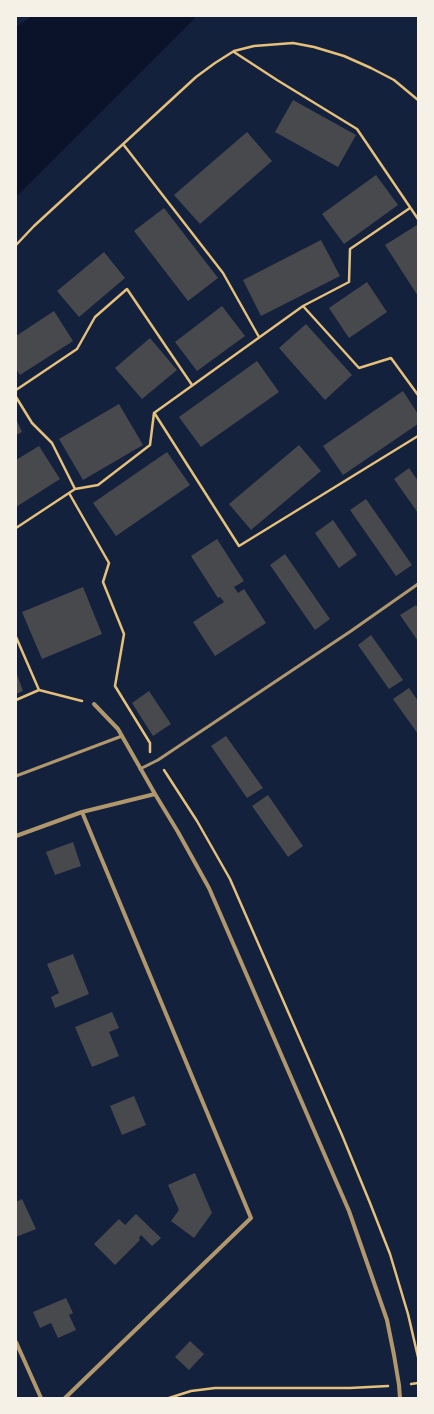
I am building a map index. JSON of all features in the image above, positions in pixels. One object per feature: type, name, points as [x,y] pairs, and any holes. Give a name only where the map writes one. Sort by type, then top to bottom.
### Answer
[{"type":"street","points":[[94,704],[118,729],[209,888],[349,1211],[386,1320],[394,1355],[400,1398]]},
{"type":"street","points":[[16,836],[82,812],[155,794]]},
{"type":"street","points":[[65,1398],[251,1218],[82,812]]},
{"type":"street","points":[[16,1342],[41,1398]]},
{"type":"lane","points":[[140,769],[158,760],[351,631],[418,584]]},
{"type":"lane","points":[[16,776],[122,736]]},
{"type":"path","points":[[16,245],[34,226],[196,77],[234,51],[254,46],[293,43],[314,47],[344,56],[371,68],[394,80],[418,100]]},
{"type":"path","points":[[234,51],[277,80],[358,129],[418,219]]},
{"type":"path","points":[[123,144],[223,273],[259,337]]},
{"type":"path","points":[[16,528],[75,489],[98,485],[150,445],[154,413],[303,306],[349,282],[350,249],[410,208]]},
{"type":"path","points":[[16,390],[77,349],[95,317],[127,289],[192,385]]},
{"type":"path","points":[[303,306],[359,368],[391,358],[418,395]]},
{"type":"path","points":[[16,397],[32,423],[52,443],[75,489]]},
{"type":"path","points":[[154,413],[239,546],[418,436]]},
{"type":"path","points":[[69,493],[109,563],[103,582],[124,634],[115,686],[150,743],[150,753]]},
{"type":"path","points":[[16,637],[39,690]]},
{"type":"path","points":[[16,700],[39,690],[94,704]]},
{"type":"path","points":[[144,749],[158,760],[197,821],[230,879],[370,1203],[390,1254],[408,1314],[418,1357]]},
{"type":"path","points":[[169,1398],[192,1391],[215,1388],[350,1388],[418,1383]]},
{"type":"water","points":[[32,16],[197,16],[16,197],[16,27]]},
{"type":"building","points":[[293,100],[356,135],[338,167],[275,132]]},
{"type":"building","points":[[247,132],[272,161],[200,224],[174,195]]},
{"type":"building","points":[[376,175],[398,205],[344,244],[322,214]]},
{"type":"building","points":[[164,208],[218,278],[188,301],[134,231]]},
{"type":"building","points":[[417,225],[418,227],[418,296],[385,245]]},
{"type":"building","points":[[321,240],[340,276],[261,316],[243,280]]},
{"type":"building","points":[[104,252],[125,278],[79,317],[57,291]]},
{"type":"building","points":[[367,282],[387,312],[349,338],[329,308]]},
{"type":"building","points":[[222,306],[245,336],[197,371],[175,342]]},
{"type":"building","points":[[54,311],[73,341],[20,375],[16,369],[16,336]]},
{"type":"building","points":[[306,324],[352,375],[325,400],[279,348]]},
{"type":"building","points":[[150,338],[177,370],[142,399],[115,368]]},
{"type":"building","points":[[257,361],[279,392],[201,447],[179,417]]},
{"type":"building","points":[[403,391],[418,414],[418,424],[343,475],[323,446]]},
{"type":"building","points":[[119,404],[143,445],[83,480],[59,439]]},
{"type":"building","points":[[16,419],[22,432],[16,435]]},
{"type":"building","points":[[299,445],[321,471],[251,530],[229,504]]},
{"type":"building","points":[[39,446],[60,479],[16,507],[16,460]]},
{"type":"building","points":[[167,452],[190,485],[116,536],[93,503]]},
{"type":"building","points":[[409,468],[418,481],[418,513],[394,479]]},
{"type":"building","points":[[366,499],[412,565],[396,576],[350,510]]},
{"type":"building","points":[[333,520],[357,555],[339,568],[315,533]]},
{"type":"building","points":[[217,539],[244,581],[234,587],[238,593],[244,589],[266,623],[215,656],[193,622],[224,602],[220,597],[218,598],[191,556]]},
{"type":"building","points":[[285,554],[330,619],[315,630],[270,565]]},
{"type":"building","points":[[83,587],[102,634],[42,659],[22,612]]},
{"type":"building","points":[[416,605],[418,608],[418,641],[400,615]]},
{"type":"building","points":[[371,635],[403,680],[389,689],[358,645]]},
{"type":"building","points":[[16,672],[23,691],[16,694]]},
{"type":"building","points":[[409,688],[418,701],[418,734],[393,699]]},
{"type":"building","points":[[149,691],[171,724],[153,736],[132,703]]},
{"type":"building","points":[[226,736],[263,788],[247,798],[211,746]]},
{"type":"building","points":[[268,795],[303,846],[288,857],[252,806]]},
{"type":"building","points":[[73,842],[81,866],[55,875],[46,852]]},
{"type":"building","points":[[73,954],[89,994],[55,1008],[51,997],[59,993],[47,964]]},
{"type":"building","points":[[112,1012],[119,1028],[109,1032],[119,1056],[92,1067],[75,1027]]},
{"type":"building","points":[[134,1096],[146,1125],[122,1135],[110,1106]]},
{"type":"building","points":[[195,1173],[212,1213],[194,1238],[171,1221],[179,1210],[168,1185]]},
{"type":"building","points":[[22,1199],[36,1229],[16,1237],[16,1202]]},
{"type":"building","points":[[136,1214],[161,1238],[152,1246],[141,1235],[139,1238],[140,1240],[115,1265],[94,1244],[119,1219],[125,1225]]},
{"type":"building","points":[[66,1298],[73,1313],[69,1315],[76,1330],[58,1338],[51,1323],[40,1328],[33,1312]]},
{"type":"building","points":[[190,1341],[204,1354],[189,1370],[175,1357]]}]
